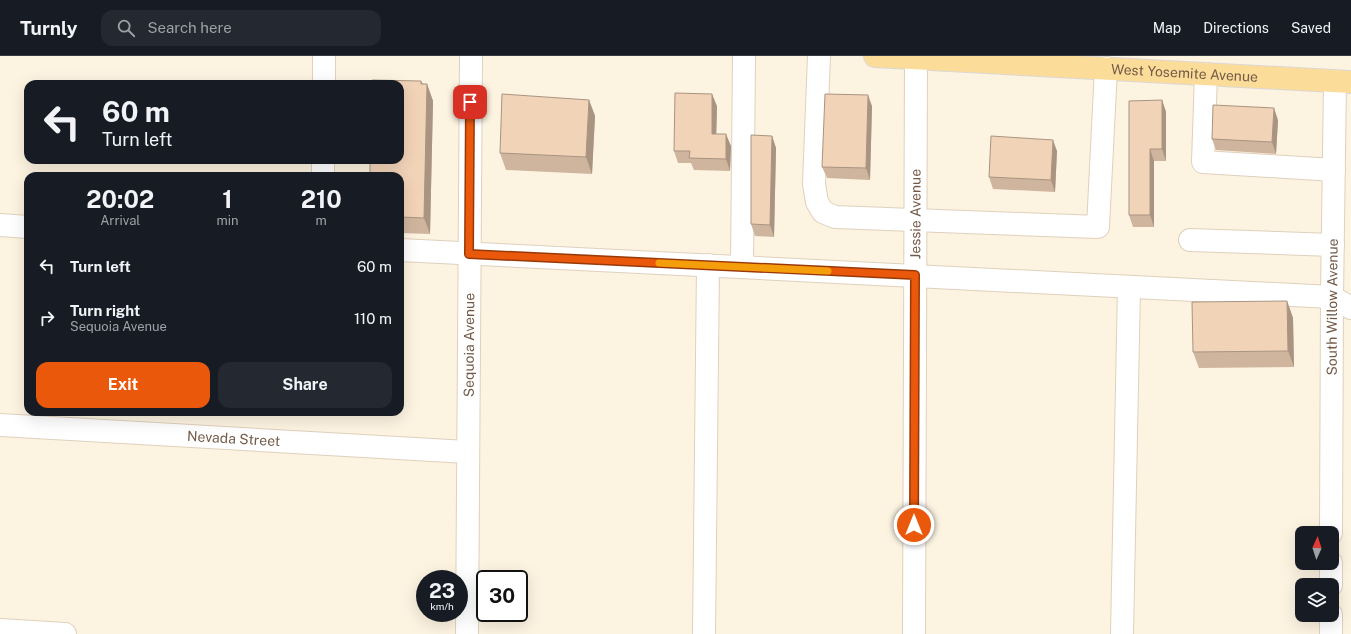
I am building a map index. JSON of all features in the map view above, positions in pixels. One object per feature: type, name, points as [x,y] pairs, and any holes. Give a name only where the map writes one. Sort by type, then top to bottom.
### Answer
[{"type":"main road","name":"West Yosemite Avenue","points":[[875,56],[1059,61],[1106,68],[1343,81]]},
{"type":"street","points":[[324,56],[324,80]]},
{"type":"street","name":"Sequoia Avenue","points":[[467,634],[467,452],[471,56]]},
{"type":"street","points":[[742,267],[744,56]]},
{"type":"street","points":[[819,56],[814,184],[817,202],[823,212],[835,217],[915,222],[1098,227],[1106,68]]},
{"type":"street","name":"Jessie Avenue","points":[[914,634],[916,58]]},
{"type":"street","points":[[1206,74],[1203,162],[1334,170]]},
{"type":"street","name":"South Willow Avenue","points":[[1331,526],[1332,245],[1334,170],[1343,81]]},
{"type":"street","points":[[0,225],[24,227]]},
{"type":"street","points":[[1190,240],[1332,245]]},
{"type":"street","points":[[404,250],[1332,297],[1351,308]]},
{"type":"street","points":[[704,634],[708,265]]},
{"type":"street","points":[[1122,634],[1129,287]]},
{"type":"street","name":"Nevada Street","points":[[0,425],[467,452]]},
{"type":"street","points":[[1331,622],[1331,634]]},
{"type":"street","points":[[0,630],[65,634]]},
{"type":"building","points":[[404,81],[421,81],[421,84],[427,84],[424,218],[404,217],[404,172],[370,172],[370,164],[404,164]]},
{"type":"building","points":[[675,93],[712,94],[712,134],[726,134],[726,159],[689,158],[690,151],[674,151]]},
{"type":"building","points":[[502,94],[589,100],[586,157],[500,153]]},
{"type":"building","points":[[825,94],[868,95],[866,168],[822,167]]},
{"type":"building","points":[[1162,100],[1162,149],[1150,149],[1150,215],[1129,215],[1129,101]]},
{"type":"building","points":[[1213,105],[1274,108],[1272,142],[1212,139]]},
{"type":"building","points":[[751,135],[772,136],[770,225],[751,224]]},
{"type":"building","points":[[991,136],[1053,140],[1051,180],[989,177]]},
{"type":"building","points":[[1287,301],[1288,351],[1193,352],[1192,302]]},
{"type":"slow traffic","points":[[659,263],[828,271]]},
{"type":"route","points":[[470,102],[469,254],[915,275],[914,525]]}]
